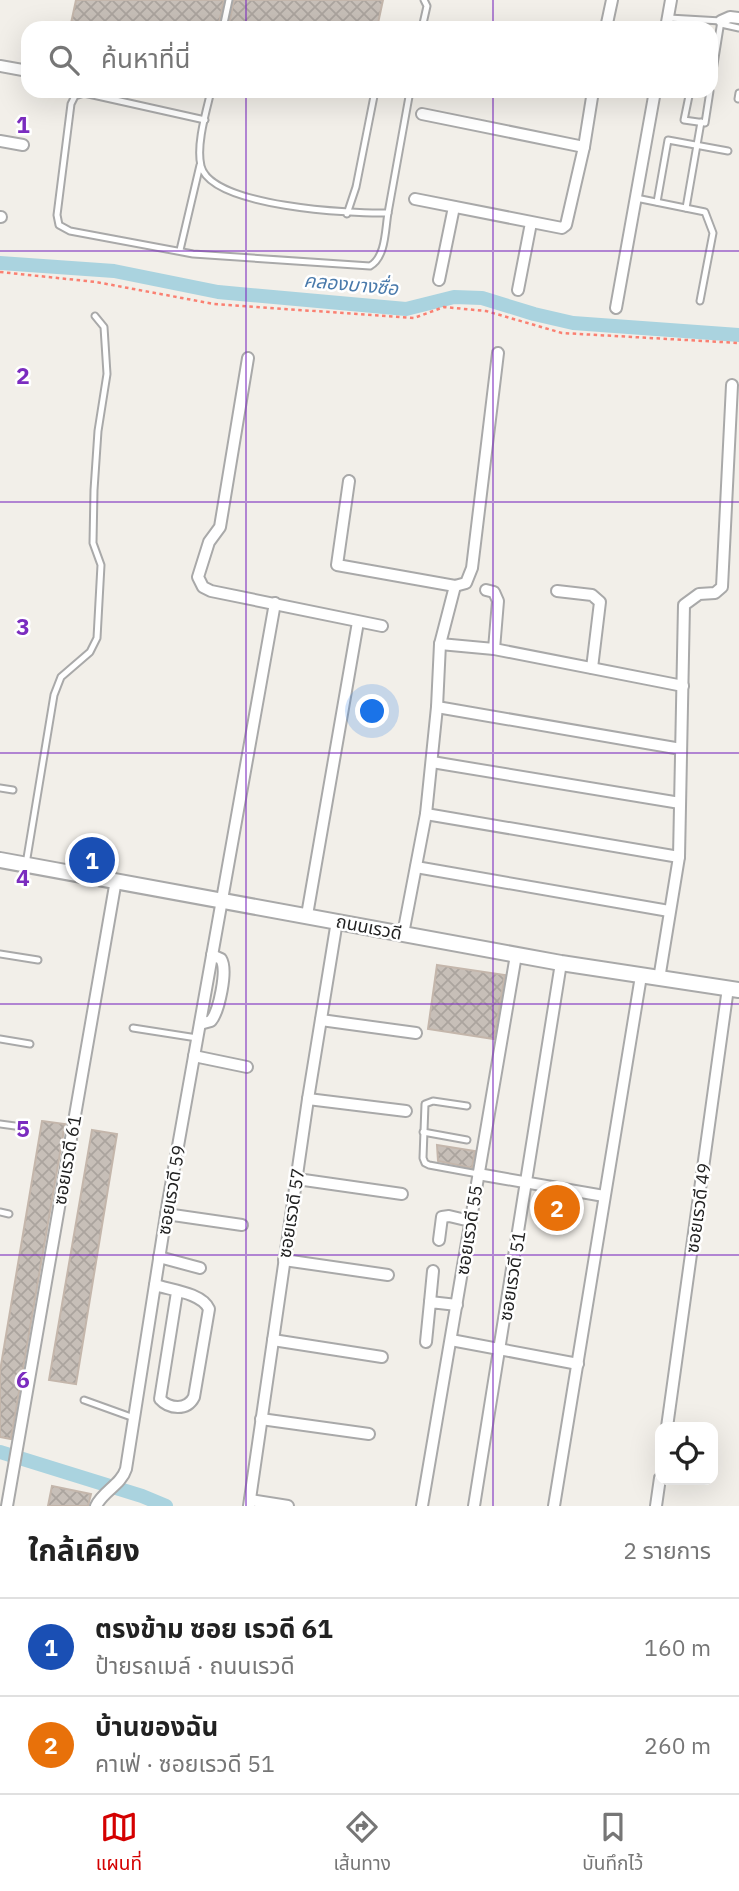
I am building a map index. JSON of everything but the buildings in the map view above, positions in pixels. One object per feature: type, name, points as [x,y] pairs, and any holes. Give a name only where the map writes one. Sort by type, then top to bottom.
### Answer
[{"type":"street","points":[[608,21],[612,0]]},
{"type":"street","points":[[667,21],[671,0]]},
{"type":"street","points":[[721,23],[730,17],[739,18]]},
{"type":"street","points":[[0,66],[21,70]]},
{"type":"street","points":[[415,199],[558,228],[566,225],[592,98]]},
{"type":"street","points":[[616,308],[654,98]]},
{"type":"street","points":[[422,114],[584,147]]},
{"type":"street","points":[[0,141],[23,145]]},
{"type":"street","points":[[439,280],[454,207]]},
{"type":"street","points":[[518,290],[531,223]]},
{"type":"street","points":[[349,481],[337,565],[456,586],[466,583],[472,568],[498,353]]},
{"type":"street","points":[[248,358],[220,527],[209,542],[198,578],[203,587],[211,591],[382,625]]},
{"type":"street","points":[[659,979],[679,857],[684,605],[699,594],[715,593],[722,587],[732,385]]},
{"type":"street","points":[[403,934],[426,814],[440,644],[456,586]]},
{"type":"street","points":[[486,590],[494,592],[498,601],[494,649]]},
{"type":"street","points":[[557,592],[592,595],[600,602],[592,668]]},
{"type":"street","name":"ซอยเรวดี 59","points":[[96,1506],[121,1479],[126,1469],[166,1214],[275,603]]},
{"type":"street","points":[[307,915],[358,622]]},
{"type":"street","points":[[440,644],[494,649],[683,686]]},
{"type":"street","points":[[437,706],[681,749]]},
{"type":"street","points":[[432,762],[680,803]]},
{"type":"street","points":[[426,814],[679,857]]},
{"type":"street","name":"ถนนเรวดี","points":[[0,860],[561,963],[734,989]]},
{"type":"street","points":[[416,867],[669,911]]},
{"type":"street","name":"ซอยเรวดี 61","points":[[5,1502],[116,880]]},
{"type":"street","name":"ซอยเรวดี 57","points":[[249,1503],[337,921]]},
{"type":"street","name":"ซอยเรวดี 55","points":[[422,1506],[516,955]]},
{"type":"street","name":"ซอยเรวดี 51","points":[[474,1506],[561,963]]},
{"type":"street","points":[[554,1506],[640,976]]},
{"type":"street","name":"ซอยเรวดี 49","points":[[668,1422],[734,989]]},
{"type":"street","points":[[321,1020],[416,1033]]},
{"type":"street","points":[[194,1056],[247,1067]]},
{"type":"street","points":[[308,1099],[406,1111]]},
{"type":"street","points":[[478,1174],[604,1196]]},
{"type":"street","points":[[297,1179],[402,1194]]},
{"type":"street","points":[[166,1214],[242,1225]]},
{"type":"street","points":[[439,1240],[442,1217],[470,1221]]},
{"type":"street","points":[[159,1257],[200,1268]]},
{"type":"street","points":[[284,1260],[388,1275]]},
{"type":"street","points":[[426,1342],[433,1271]]},
{"type":"street","points":[[155,1285],[177,1292],[205,1302],[209,1309],[194,1397],[191,1404],[184,1407],[167,1405],[160,1399],[177,1292]]},
{"type":"street","points":[[430,1302],[457,1305]]},
{"type":"street","points":[[273,1340],[382,1357]]},
{"type":"street","points":[[451,1340],[578,1364]]},
{"type":"street","points":[[261,1419],[369,1434]]},
{"type":"street","points":[[656,1506],[659,1485]]},
{"type":"street","points":[[249,1503],[288,1506]]},
{"type":"lane","points":[[224,21],[229,0]]},
{"type":"lane","points":[[423,21],[426,6],[424,0]]},
{"type":"lane","points":[[718,23],[739,28]]},
{"type":"lane","points":[[718,41],[721,23]]},
{"type":"lane","points":[[74,98],[71,104],[57,215],[59,225],[70,231],[193,254],[370,265],[378,262],[381,255],[409,98]]},
{"type":"lane","points":[[106,98],[205,120]]},
{"type":"lane","points":[[210,98],[201,138],[201,166],[208,178],[218,187],[279,204],[347,214],[388,214]]},
{"type":"lane","points":[[347,214],[356,187],[374,98]]},
{"type":"lane","points":[[689,98],[684,120],[705,123],[709,98]]},
{"type":"lane","points":[[686,208],[701,122]]},
{"type":"lane","points":[[657,202],[668,141],[728,151]]},
{"type":"lane","points":[[180,250],[201,159]]},
{"type":"lane","points":[[636,198],[705,212],[713,233],[700,300]]},
{"type":"lane","points":[[26,864],[54,695],[61,677],[90,652],[97,638],[101,565],[93,543],[94,490],[98,431],[107,374],[104,327],[95,316]]},
{"type":"lane","points":[[0,788],[13,790]]},
{"type":"lane","points":[[0,954],[38,960]]},
{"type":"lane","points":[[133,1028],[197,1038]]},
{"type":"lane","points":[[0,1039],[30,1044]]},
{"type":"lane","points":[[467,1106],[428,1102],[424,1109],[425,1163],[478,1174]]},
{"type":"lane","points":[[0,1124],[15,1126]]},
{"type":"lane","points":[[423,1132],[467,1140]]},
{"type":"lane","points":[[0,1212],[9,1214]]},
{"type":"lane","points":[[83,1400],[134,1418]]},
{"type":"path","points":[[0,272],[96,282],[214,304],[414,318],[444,307],[486,311],[562,333],[739,343]]},
{"type":"waterway","name":"คลองบางซื่อ","points":[[0,263],[114,271],[218,292],[406,309],[454,297],[482,298],[573,323],[739,335]]},
{"type":"waterway","points":[[0,1452],[166,1506]]},
{"type":"place","name":"ตรงข้าม ซอย เรวดี 61","points":[[92,860]]},
{"type":"place","name":"บ้านของฉัน","points":[[557,1208]]}]
